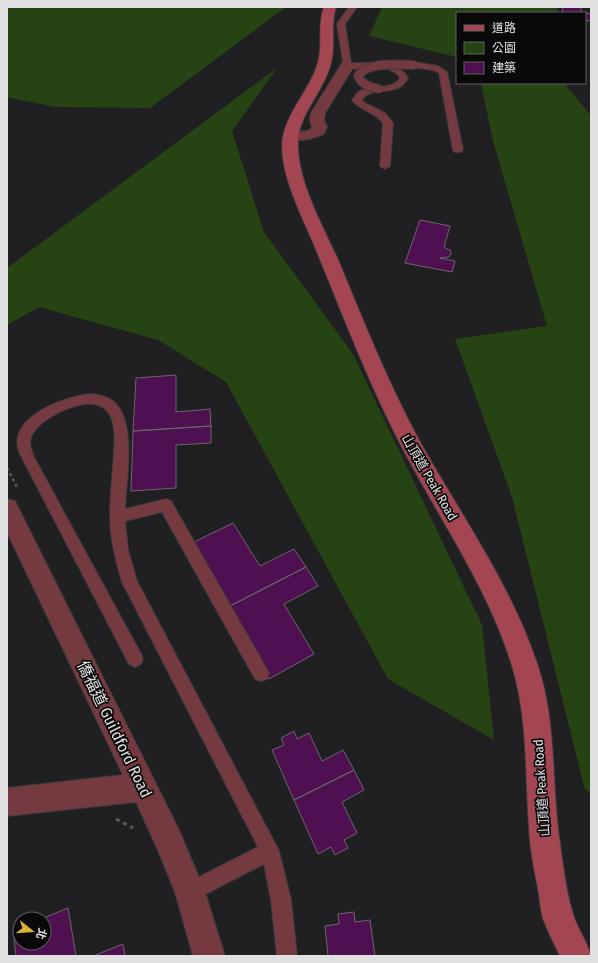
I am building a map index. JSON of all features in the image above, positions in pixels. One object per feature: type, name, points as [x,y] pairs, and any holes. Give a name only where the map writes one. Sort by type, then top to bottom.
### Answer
[{"type":"main road","name":"山頂道 Peak Road","points":[[330,7],[325,25],[326,59],[319,80],[296,117],[290,136],[292,161],[300,187],[378,378],[412,447],[498,597],[518,647],[533,698],[543,827],[549,870],[559,918],[576,956]]},
{"type":"street","points":[[290,136],[309,135],[319,130],[320,124],[317,120],[318,113],[347,66]]},
{"type":"street","name":"僑福道 Guildford Road","points":[[7,508],[169,840],[190,892],[209,956]]},
{"type":"street","points":[[7,802],[144,787]]},
{"type":"lane","points":[[354,7],[341,24],[347,66],[385,66],[398,70],[404,78],[400,84],[391,88],[379,89],[361,94],[357,100],[362,105],[382,115],[388,123],[385,166]]},
{"type":"lane","points":[[379,89],[366,85],[362,82],[358,76],[361,71],[375,66],[414,65],[435,68],[443,72],[458,150]]},
{"type":"lane","points":[[135,659],[29,460],[24,444],[24,438],[33,423],[40,417],[66,404],[82,399],[99,399],[107,403],[118,416],[121,425],[122,437],[116,517],[121,550],[130,582],[270,851],[281,900],[287,956]]},
{"type":"lane","points":[[116,517],[166,505],[261,674]]},
{"type":"lane","points":[[190,892],[270,851]]},
{"type":"path","points":[[109,817],[137,832]]},
{"type":"green space","points":[[7,7],[286,7],[150,108],[55,107],[7,97]]},
{"type":"green space","points":[[382,7],[558,7],[557,12],[456,12],[456,57],[369,36]]},
{"type":"green space","points":[[277,68],[232,131],[264,232],[353,354],[482,625],[494,740],[388,679],[226,382],[158,340],[39,307],[7,325],[7,268]]},
{"type":"green space","points":[[481,84],[565,84],[591,116],[591,793],[585,790],[512,497],[455,339],[547,326],[493,141]]},
{"type":"building","points":[[563,7],[581,7],[581,12],[562,12]]},
{"type":"building","points":[[586,13],[591,14],[591,21],[586,20]]},
{"type":"building","points":[[420,220],[450,226],[444,247],[451,251],[451,254],[449,257],[440,258],[455,261],[452,272],[405,263]]},
{"type":"building","points":[[176,375],[176,412],[210,409],[211,426],[133,431],[136,378]]},
{"type":"building","points":[[211,426],[211,443],[176,445],[176,488],[131,491],[133,431]]},
{"type":"building","points":[[233,523],[260,566],[294,549],[306,567],[228,607],[192,543]]},
{"type":"building","points":[[306,567],[318,586],[284,604],[314,654],[269,679],[228,607]]},
{"type":"building","points":[[294,731],[297,739],[309,733],[322,761],[343,750],[354,770],[294,800],[272,750],[284,745],[281,738]]},
{"type":"building","points":[[354,770],[364,790],[342,802],[357,833],[344,840],[348,848],[335,855],[331,847],[318,854],[294,800]]},
{"type":"building","points":[[68,908],[76,956],[16,956],[15,951],[52,951],[52,915]]},
{"type":"building","points":[[354,912],[355,922],[370,920],[375,956],[328,956],[325,926],[339,924],[338,914]]},
{"type":"building","points":[[123,944],[125,956],[93,956]]}]
